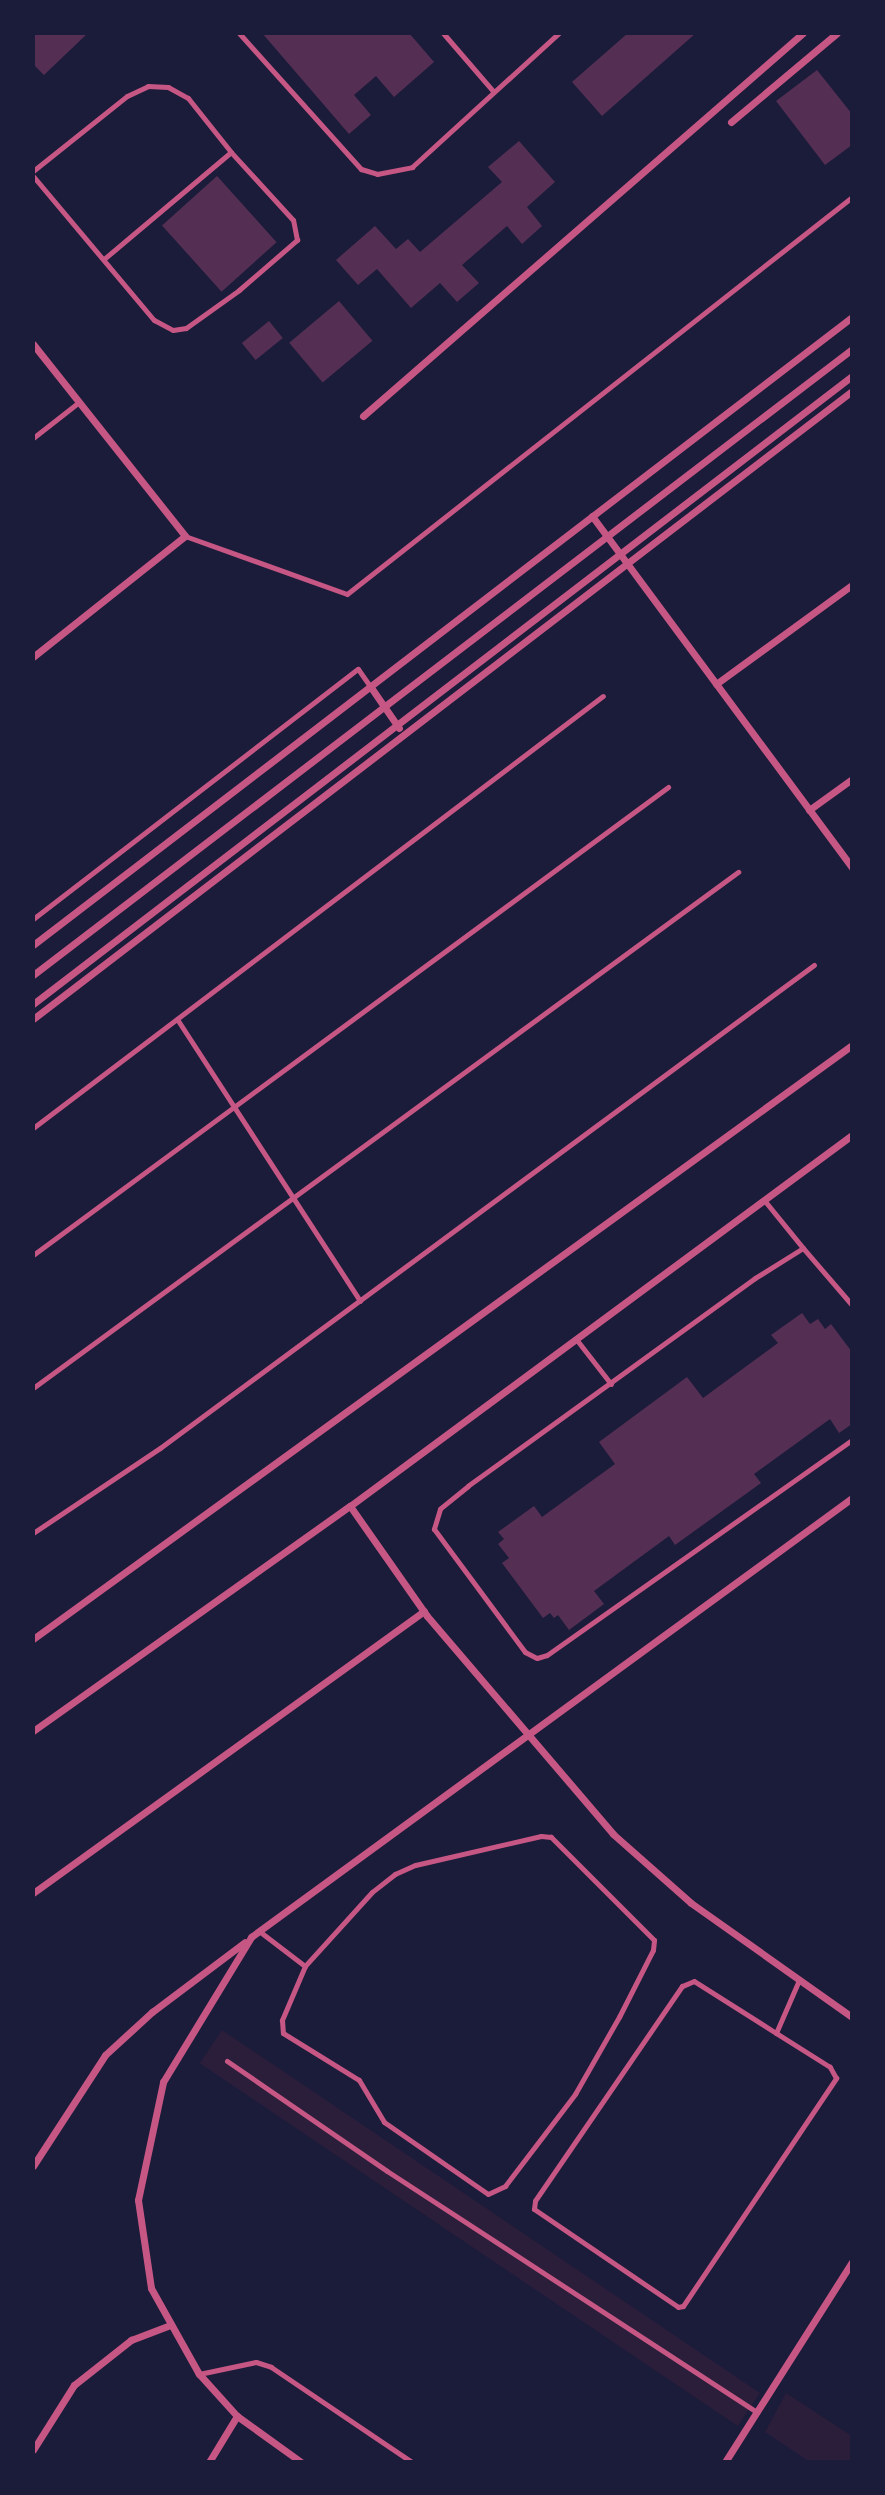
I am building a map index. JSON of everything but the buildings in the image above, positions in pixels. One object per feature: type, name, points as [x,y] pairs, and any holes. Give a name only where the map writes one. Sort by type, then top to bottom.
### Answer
[{"type":"street","points":[[363,416],[803,33]]},
{"type":"street","points":[[731,122],[837,33]]},
{"type":"street","points":[[33,945],[852,317]]},
{"type":"street","points":[[33,344],[185,536],[33,657]]},
{"type":"street","points":[[33,975],[383,704],[608,536],[852,348]]},
{"type":"street","points":[[33,1004],[852,376]]},
{"type":"street","points":[[33,1019],[852,391]]},
{"type":"street","points":[[592,516],[852,868]]},
{"type":"street","points":[[716,684],[852,585]]},
{"type":"street","points":[[370,686],[404,734]]},
{"type":"street","points":[[809,810],[852,779]]},
{"type":"street","points":[[33,1639],[852,1045]]},
{"type":"street","points":[[33,1731],[350,1506],[852,1135]]},
{"type":"street","points":[[33,2166],[105,2055],[152,2012],[852,1498]]},
{"type":"street","points":[[350,1506],[424,1611],[613,1834],[691,1903],[852,2017]]},
{"type":"street","points":[[33,1893],[424,1611]]},
{"type":"street","points":[[251,1937],[163,2082],[138,2200],[142,2244],[150,2288],[168,2326],[199,2374],[237,2416],[301,2462]]},
{"type":"street","points":[[725,2462],[852,2262]]},
{"type":"street","points":[[33,2450],[74,2385],[131,2340],[168,2326]]},
{"type":"street","points":[[209,2462],[237,2416]]},
{"type":"lane","points":[[239,33],[361,169],[377,174],[412,167],[559,33]]},
{"type":"lane","points":[[443,33],[493,91]]},
{"type":"lane","points":[[148,86],[169,87],[188,98],[231,152],[293,220],[298,232],[297,240],[239,290],[186,328],[162,327],[33,174],[127,96],[148,86]]},
{"type":"lane","points":[[104,259],[231,152]]},
{"type":"lane","points":[[185,536],[347,594],[852,197]]},
{"type":"lane","points":[[33,439],[79,402]]},
{"type":"lane","points":[[33,919],[358,669],[370,686]]},
{"type":"lane","points":[[33,1128],[603,696]]},
{"type":"lane","points":[[33,1255],[668,787]]},
{"type":"lane","points":[[33,1388],[738,872]]},
{"type":"lane","points":[[33,1533],[160,1448],[814,965]]},
{"type":"lane","points":[[177,1020],[232,1109],[360,1301]]},
{"type":"lane","points":[[764,1200],[852,1305]]},
{"type":"lane","points":[[803,1248],[755,1278],[468,1486],[434,1518],[434,1529],[525,1653],[537,1658],[547,1655],[852,1440]]},
{"type":"lane","points":[[576,1339],[611,1384]]},
{"type":"lane","points":[[541,1836],[551,1837],[654,1940],[630,1995],[575,2094],[505,2186],[488,2194],[384,2122],[359,2080],[283,2033],[282,2020],[305,1966],[372,1892],[394,1874],[415,1865],[541,1836]]},
{"type":"lane","points":[[259,1931],[305,1966]]},
{"type":"lane","points":[[776,2033],[799,1980]]},
{"type":"lane","points":[[694,1981],[776,2033],[830,2067],[836,2078],[683,2306],[678,2307],[534,2208],[535,2201],[682,1986],[694,1981]]},
{"type":"lane","points":[[227,2061],[387,2171],[757,2412]]},
{"type":"lane","points":[[199,2374],[256,2362],[271,2367],[412,2462]]},
{"type":"shaded area","points":[[222,2030],[760,2393],[738,2426],[200,2063]]},
{"type":"shaded area","points":[[786,2393],[852,2436],[852,2462],[810,2462],[765,2432]]}]
